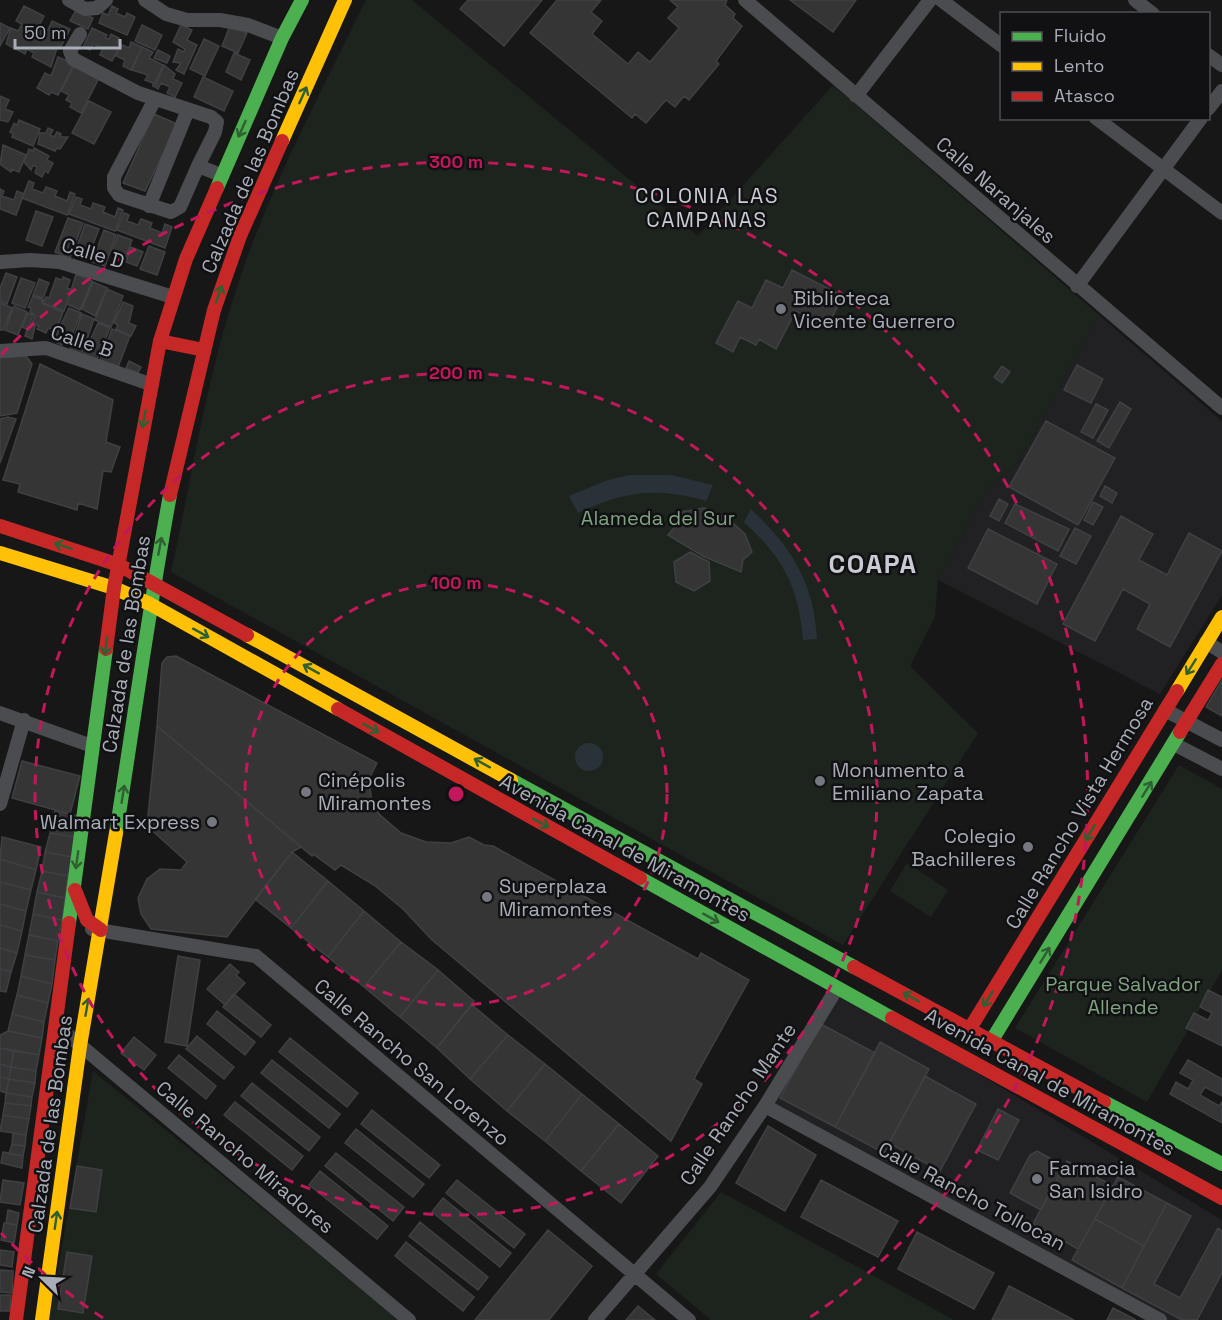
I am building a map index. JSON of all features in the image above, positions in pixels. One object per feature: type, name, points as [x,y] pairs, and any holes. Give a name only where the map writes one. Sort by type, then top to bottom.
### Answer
[{"type":"main road","name":"Calzada de las Bombas","points":[[16,1320],[114,588],[150,384],[173,297],[221,175],[282,38],[302,0]]},
{"type":"main road","name":"Calzada de las Bombas","points":[[42,1320],[80,1046],[138,699],[153,583],[174,471],[214,310],[243,226],[345,0]]},
{"type":"main road","points":[[160,341],[204,350]]},
{"type":"main road","name":"Avenida Canal de Miramontes","points":[[0,526],[119,565],[969,1030],[992,1040],[1222,1164]]},
{"type":"main road","name":"Avenida Canal de Miramontes","points":[[0,553],[114,588],[150,604],[837,988],[1222,1198]]},
{"type":"main road","name":"Calle Rancho Vista Hermosa","points":[[969,1030],[1222,617]]},
{"type":"main road","points":[[992,1040],[1222,664]]},
{"type":"main road","points":[[74,887],[87,920],[101,930]]},
{"type":"street","points":[[69,0],[85,9],[97,8],[106,0]]},
{"type":"street","points":[[145,0],[166,14],[187,20],[220,20],[248,25],[282,38]]},
{"type":"street","name":"Calle Naranjales","points":[[745,0],[1222,408]]},
{"type":"street","points":[[856,96],[930,0]]},
{"type":"street","points":[[941,0],[1000,44]]},
{"type":"street","points":[[1135,0],[1150,12]]},
{"type":"street","points":[[80,34],[70,51],[73,59],[155,99],[211,117],[217,122],[215,132],[180,207],[171,212],[119,195],[114,188],[114,177],[155,99]]},
{"type":"street","points":[[1210,56],[1222,66]]},
{"type":"street","points":[[1210,108],[1222,91]]},
{"type":"street","points":[[149,206],[188,110]]},
{"type":"street","points":[[1099,120],[1222,213]]},
{"type":"street","points":[[1077,286],[1200,120]]},
{"type":"street","points":[[198,166],[221,175]]},
{"type":"street","name":"Calle D","points":[[0,262],[30,260],[60,262],[173,297]]},
{"type":"street","name":"Calle B","points":[[0,351],[46,348],[150,384]]},
{"type":"street","points":[[1206,642],[1222,652]]},
{"type":"street","points":[[1164,710],[1222,740]]},
{"type":"street","points":[[0,712],[92,746]]},
{"type":"street","points":[[0,804],[24,720]]},
{"type":"street","points":[[1174,744],[1222,769]]},
{"type":"street","name":"Calle Rancho San Lorenzo","points":[[69,926],[256,956],[689,1320]]},
{"type":"street","name":"Calle Rancho Mante","points":[[595,1320],[710,1186],[765,1106],[837,988]]},
{"type":"street","name":"Calle Rancho Miradores","points":[[56,1025],[409,1320]]},
{"type":"street","name":"Calle Rancho Tollocan","points":[[765,1106],[1160,1320]]},
{"type":"shaded area","points":[[1099,315],[1222,421],[1222,595],[1160,694],[938,580],[987,489],[1019,461]]},
{"type":"shaded area","points":[[630,475],[671,475],[713,485],[706,501],[672,494],[641,494],[611,500],[578,513],[569,496],[608,480]]},
{"type":"shaded area","points":[[751,509],[778,537],[798,567],[811,600],[817,639],[803,640],[798,604],[787,575],[769,548],[744,522]]},
{"type":"shaded area","points":[[589,743],[599,747],[603,757],[599,767],[589,771],[579,767],[575,757],[579,747]]},
{"type":"shaded area","points":[[836,988],[1222,1220],[1222,1320],[1147,1320],[766,1102]]},
{"type":"green space","name":"Alameda del Sur","points":[[366,0],[412,0],[698,236],[833,85],[1099,315],[1019,461],[987,489],[938,580],[935,617],[910,666],[978,733],[843,945],[171,572],[208,393],[237,287],[280,177]]},
{"type":"green space","name":"Parque Salvador Allende","points":[[1179,765],[1222,789],[1222,970],[1147,1102],[1015,1028]]},
{"type":"green space","points":[[907,863],[948,890],[931,917],[890,891]]},
{"type":"green space","points":[[93,1071],[400,1320],[49,1320]]},
{"type":"green space","points":[[721,1192],[954,1320],[711,1320],[656,1274]]},
{"type":"building","points":[[468,0],[542,0],[504,46],[460,9]]},
{"type":"building","points":[[557,0],[601,0],[591,12],[602,21],[592,34],[628,64],[638,52],[650,62],[679,28],[668,18],[678,7],[670,0],[727,0],[725,5],[735,14],[733,18],[742,26],[716,61],[719,64],[689,100],[684,96],[675,107],[666,100],[646,123],[635,114],[632,118],[530,33]]},
{"type":"building","points":[[790,0],[856,0],[833,32]]},
{"type":"building","points":[[24,6],[44,16],[39,26],[48,30],[52,21],[70,29],[61,47],[58,45],[51,67],[32,57],[34,53],[27,49],[25,54],[6,44],[11,28],[18,31],[22,24],[16,21]]},
{"type":"building","points":[[112,6],[118,9],[116,13],[125,17],[127,13],[135,17],[127,35],[99,23],[103,13],[108,15]]},
{"type":"building","points":[[76,10],[93,18],[88,29],[70,21]]},
{"type":"building","points":[[0,23],[10,28],[0,46]]},
{"type":"building","points":[[142,25],[162,35],[155,50],[135,41]]},
{"type":"building","points":[[181,25],[192,30],[187,40],[197,45],[184,74],[176,70],[181,63],[173,62],[178,49],[184,52],[185,49],[173,42]]},
{"type":"building","points":[[230,26],[247,33],[238,53],[222,46]]},
{"type":"building","points":[[92,28],[107,35],[105,38],[109,39],[111,34],[119,38],[117,42],[121,44],[112,61],[100,55],[103,48],[93,44],[90,50],[83,47]]},
{"type":"building","points":[[204,39],[219,46],[205,76],[190,69]]},
{"type":"building","points":[[131,42],[142,47],[131,70],[123,66],[125,60],[116,56],[122,45],[129,48]]},
{"type":"building","points":[[142,47],[153,52],[149,58],[163,65],[153,87],[153,83],[145,80],[148,75],[132,70]]},
{"type":"building","points":[[158,50],[170,56],[167,63],[154,58]]},
{"type":"building","points":[[234,53],[250,60],[241,80],[226,72]]},
{"type":"building","points":[[58,57],[74,64],[58,95],[51,92],[49,95],[37,88],[45,73],[51,76]]},
{"type":"building","points":[[75,64],[100,76],[81,113],[70,107],[72,103],[66,100],[69,95],[61,91]]},
{"type":"building","points":[[164,65],[175,74],[173,79],[182,83],[175,97],[167,93],[170,87],[161,83],[158,89],[155,87]]},
{"type":"building","points":[[203,77],[233,91],[224,111],[194,97]]},
{"type":"building","points":[[0,96],[9,100],[5,109],[13,112],[8,122],[0,120]]},
{"type":"building","points":[[89,101],[111,112],[94,144],[72,133]]},
{"type":"building","points":[[154,114],[177,124],[145,191],[123,183]]},
{"type":"building","points":[[19,120],[40,129],[33,146],[12,137],[13,134],[10,132],[14,123],[17,125]]},
{"type":"building","points":[[48,128],[53,130],[50,135],[54,137],[57,132],[61,134],[60,137],[68,137],[60,149],[57,148],[55,151],[38,144],[40,133],[46,133]]},
{"type":"building","points":[[3,145],[26,155],[19,172],[12,169],[11,172],[0,164]]},
{"type":"building","points":[[34,148],[49,156],[47,160],[53,163],[48,173],[45,171],[42,177],[35,173],[37,167],[33,165],[31,170],[24,162],[29,149],[33,151]]},
{"type":"building","points":[[29,181],[34,183],[32,189],[43,193],[46,187],[57,191],[55,196],[67,201],[70,192],[75,194],[67,215],[22,198]]},
{"type":"building","points":[[0,189],[4,191],[2,196],[14,200],[17,191],[24,194],[16,215],[0,209]]},
{"type":"building","points":[[76,197],[82,199],[80,205],[91,209],[93,203],[105,207],[103,212],[115,217],[118,208],[123,210],[115,231],[69,214]]},
{"type":"building","points":[[36,211],[53,217],[42,246],[26,240]]},
{"type":"building","points":[[124,213],[129,215],[127,221],[138,225],[141,219],[152,223],[150,228],[162,233],[165,224],[172,227],[165,248],[117,230]]},
{"type":"building","points":[[68,218],[83,223],[70,258],[55,252]]},
{"type":"building","points":[[85,224],[99,229],[87,260],[74,255]]},
{"type":"building","points":[[104,230],[116,235],[105,266],[92,262]]},
{"type":"building","points":[[118,235],[132,240],[126,257],[112,251]]},
{"type":"building","points":[[149,246],[165,252],[157,275],[140,269]]},
{"type":"building","points":[[131,247],[143,252],[137,266],[126,262]]},
{"type":"building","name":"Biblioteca Vicente Guerrero","points":[[792,270],[843,296],[827,327],[796,311],[776,349],[759,339],[756,345],[740,337],[733,352],[716,343],[738,301],[752,308],[766,280],[783,288]]},
{"type":"building","points":[[6,273],[17,277],[7,304],[0,301],[0,288]]},
{"type":"building","points":[[76,274],[92,281],[80,310],[67,304]]},
{"type":"building","points":[[63,277],[70,280],[67,288],[72,290],[64,311],[43,303],[46,297],[49,298],[56,278],[62,280]]},
{"type":"building","points":[[21,278],[35,283],[25,308],[12,303]]},
{"type":"building","points":[[39,279],[49,283],[43,298],[33,295]]},
{"type":"building","points":[[93,282],[107,288],[95,316],[82,309]]},
{"type":"building","points":[[107,289],[123,296],[111,327],[95,320]]},
{"type":"building","points":[[33,296],[43,300],[42,303],[63,312],[56,331],[48,328],[46,333],[37,329],[39,326],[32,323],[35,315],[28,307]]},
{"type":"building","points":[[123,302],[133,306],[129,323],[136,326],[131,336],[116,329],[118,325],[114,323]]},
{"type":"building","points":[[0,303],[12,308],[3,330],[0,330]]},
{"type":"building","points":[[14,306],[27,312],[18,335],[5,330]]},
{"type":"building","points":[[69,308],[81,313],[70,340],[65,338],[62,345],[53,341]]},
{"type":"building","points":[[28,313],[33,315],[30,323],[35,326],[32,339],[25,336],[27,329],[22,327]]},
{"type":"building","points":[[82,314],[94,319],[82,354],[70,349]]},
{"type":"building","points":[[98,323],[110,328],[97,359],[84,354]]},
{"type":"building","points":[[112,329],[130,336],[118,367],[100,360]]},
{"type":"building","points":[[26,356],[32,364],[17,413],[0,416],[0,358]]},
{"type":"building","points":[[129,361],[141,367],[138,373],[126,368]]},
{"type":"building","points":[[40,364],[113,400],[106,442],[120,447],[111,472],[103,471],[97,509],[78,503],[77,510],[18,492],[20,484],[3,480]]},
{"type":"building","points":[[1077,365],[1103,379],[1091,403],[1064,390]]},
{"type":"building","points":[[1002,366],[1010,372],[1002,383],[994,377]]},
{"type":"building","points":[[1120,402],[1131,409],[1109,448],[1097,441]]},
{"type":"building","points":[[1096,404],[1108,410],[1093,438],[1081,432]]},
{"type":"building","points":[[8,417],[16,419],[0,463],[0,419]]},
{"type":"building","points":[[1046,421],[1115,458],[1078,525],[1009,487]]},
{"type":"building","points":[[1105,486],[1117,493],[1112,503],[1100,496]]},
{"type":"building","points":[[999,499],[1008,504],[999,521],[990,516]]},
{"type":"building","points":[[1093,502],[1103,507],[1093,525],[1084,520]]},
{"type":"building","points":[[1015,504],[1069,529],[1058,551],[1005,523]]},
{"type":"building","points":[[704,508],[727,518],[745,534],[752,552],[743,560],[741,572],[703,556],[668,535],[677,524],[681,512]]},
{"type":"building","points":[[1121,516],[1153,534],[1139,560],[1167,575],[1189,533],[1222,551],[1170,647],[1137,629],[1150,604],[1123,589],[1095,641],[1063,624]]},
{"type":"building","points":[[1075,528],[1091,536],[1076,564],[1060,556]]},
{"type":"building","points":[[988,529],[1057,564],[1037,604],[968,568]]},
{"type":"building","points":[[690,552],[709,562],[710,581],[694,591],[676,582],[674,562]]},
{"type":"building","name":"Superplaza Miramontes","points":[[176,656],[377,763],[369,779],[371,796],[379,814],[401,833],[426,842],[451,843],[469,837],[484,845],[493,846],[698,959],[701,953],[749,980],[694,1079],[702,1084],[671,1141],[431,939],[403,909],[374,885],[341,865],[335,870],[313,854],[312,856],[157,726],[162,663],[167,657]]},
{"type":"building","points":[[1222,680],[1222,716],[1206,707]]},
{"type":"building","points":[[157,726],[301,847],[292,852],[227,937],[151,929],[141,914],[138,898],[147,879],[160,869],[181,870],[187,862],[147,826]]},
{"type":"building","points":[[22,761],[80,776],[70,814],[12,798]]},
{"type":"building","points":[[55,810],[77,816],[74,837],[50,833]]},
{"type":"building","points":[[50,833],[74,837],[72,857],[45,852]]},
{"type":"building","points":[[2,837],[41,847],[36,870],[0,859]]},
{"type":"building","points":[[45,852],[72,857],[68,876],[42,871]]},
{"type":"building","points":[[292,852],[328,881],[291,928],[255,899]]},
{"type":"building","points":[[0,859],[36,870],[31,890],[0,882]]},
{"type":"building","points":[[42,871],[68,876],[65,898],[37,892]]},
{"type":"building","points":[[328,881],[364,911],[328,957],[291,928]]},
{"type":"building","points":[[0,882],[31,890],[26,911],[0,904]]},
{"type":"building","points":[[37,892],[65,898],[62,920],[33,914]]},
{"type":"building","points":[[0,904],[26,911],[22,931],[0,925]]},
{"type":"building","points":[[364,911],[401,942],[364,987],[328,957]]},
{"type":"building","points":[[33,914],[62,920],[58,941],[29,935]]},
{"type":"building","points":[[0,925],[22,931],[17,953],[0,948]]},
{"type":"building","points":[[29,935],[58,941],[55,960],[25,955]]},
{"type":"building","points":[[401,942],[438,970],[400,1017],[364,987]]},
{"type":"building","points":[[0,948],[17,953],[11,972],[0,969]]},
{"type":"building","points":[[25,955],[55,960],[52,984],[21,976]]},
{"type":"building","points":[[178,956],[200,960],[187,1046],[165,1042]]},
{"type":"building","points":[[230,964],[239,972],[236,975],[245,983],[225,1005],[207,989]]},
{"type":"building","points":[[0,969],[11,972],[6,992],[0,991]]},
{"type":"building","points":[[438,970],[474,1001],[437,1048],[400,1017]]},
{"type":"building","points":[[21,976],[52,984],[48,1003],[17,995]]},
{"type":"building","points":[[1208,990],[1222,997],[1222,1046],[1186,1028],[1194,1013],[1208,1020],[1212,1013],[1200,1007]]},
{"type":"building","points":[[234,994],[271,1025],[261,1037],[223,1007]]},
{"type":"building","points":[[17,995],[48,1003],[44,1022],[12,1014]]},
{"type":"building","points":[[472,1005],[508,1035],[470,1079],[437,1048]]},
{"type":"building","points":[[217,1011],[255,1042],[245,1055],[207,1024]]},
{"type":"building","points":[[12,1014],[44,1022],[42,1038],[8,1031]]},
{"type":"building","points":[[821,1024],[875,1053],[835,1127],[780,1098]]},
{"type":"building","points":[[8,1031],[42,1038],[39,1055],[0,1048],[0,1035]]},
{"type":"building","points":[[508,1035],[545,1064],[507,1111],[470,1079]]},
{"type":"building","points":[[197,1036],[234,1067],[224,1079],[186,1049]]},
{"type":"building","points":[[134,1037],[156,1055],[144,1070],[121,1053]]},
{"type":"building","points":[[290,1038],[358,1093],[347,1107],[279,1052]]},
{"type":"building","points":[[880,1042],[929,1069],[884,1153],[835,1127]]},
{"type":"building","points":[[0,1048],[14,1051],[11,1067],[0,1064]]},
{"type":"building","points":[[14,1051],[39,1055],[36,1071],[11,1067]]},
{"type":"building","points":[[179,1055],[216,1086],[206,1099],[168,1068]]},
{"type":"building","points":[[272,1060],[340,1114],[329,1128],[261,1073]]},
{"type":"building","points":[[1188,1060],[1222,1079],[1222,1096],[1205,1087],[1200,1095],[1219,1106],[1222,1102],[1222,1123],[1170,1094],[1176,1082],[1188,1089],[1193,1080],[1180,1073]]},
{"type":"building","points":[[0,1064],[11,1067],[9,1079],[0,1077]]},
{"type":"building","points":[[545,1064],[582,1094],[545,1141],[507,1111]]},
{"type":"building","points":[[11,1067],[36,1071],[35,1083],[9,1079]]},
{"type":"building","points":[[925,1076],[976,1104],[940,1171],[889,1143]]},
{"type":"building","points":[[0,1077],[9,1079],[6,1093],[0,1091]]},
{"type":"building","points":[[9,1079],[35,1083],[32,1097],[6,1093]]},
{"type":"building","points":[[252,1083],[320,1137],[309,1151],[241,1096]]},
{"type":"building","points":[[6,1093],[32,1097],[31,1106],[5,1103]]},
{"type":"building","points":[[582,1094],[619,1124],[581,1171],[545,1141]]},
{"type":"building","points":[[235,1102],[303,1156],[292,1170],[224,1115]]},
{"type":"building","points":[[5,1103],[31,1106],[29,1119],[3,1115]]},
{"type":"building","points":[[998,1109],[1019,1120],[998,1160],[977,1150]]},
{"type":"building","points":[[372,1110],[440,1165],[429,1178],[361,1124]]},
{"type":"building","points":[[3,1115],[29,1119],[26,1135],[0,1131]]},
{"type":"building","points":[[619,1124],[658,1156],[621,1203],[581,1171]]},
{"type":"building","points":[[768,1126],[816,1155],[785,1211],[736,1183]]},
{"type":"building","points":[[356,1129],[424,1184],[413,1197],[345,1143]]},
{"type":"building","points":[[13,1133],[26,1135],[25,1146],[12,1144]]},
{"type":"building","points":[[12,1144],[25,1146],[23,1156],[9,1154]]},
{"type":"building","name":"Farmacia San Isidro","points":[[1037,1151],[1064,1166],[1041,1210],[1010,1193],[1030,1155]]},
{"type":"building","points":[[3,1152],[23,1156],[22,1168],[1,1163]]},
{"type":"building","points":[[336,1153],[404,1207],[393,1221],[325,1166]]},
{"type":"building","points":[[1067,1161],[1113,1186],[1078,1249],[1033,1224]]},
{"type":"building","points":[[77,1166],[102,1170],[96,1212],[70,1208]]},
{"type":"building","points":[[320,1171],[388,1226],[377,1239],[309,1185]]},
{"type":"building","points":[[1118,1177],[1167,1203],[1144,1246],[1095,1219]]},
{"type":"building","points":[[3,1180],[24,1183],[20,1205],[0,1202]]},
{"type":"building","points":[[457,1180],[525,1234],[514,1248],[446,1193]]},
{"type":"building","points":[[821,1180],[898,1221],[878,1257],[801,1217]]},
{"type":"building","points":[[443,1198],[511,1253],[500,1267],[432,1212]]},
{"type":"building","points":[[1167,1203],[1191,1216],[1154,1284],[1180,1298],[1218,1228],[1222,1231],[1222,1273],[1197,1320],[1182,1320],[1122,1288]]},
{"type":"building","points":[[8,1210],[19,1213],[17,1225],[6,1223]]},
{"type":"building","points":[[1095,1219],[1144,1246],[1122,1288],[1072,1260]]},
{"type":"building","points":[[420,1222],[488,1277],[478,1290],[409,1236]]},
{"type":"building","points":[[4,1223],[17,1225],[14,1243],[1,1240]]},
{"type":"building","points":[[548,1230],[592,1266],[549,1320],[475,1320]]},
{"type":"building","points":[[917,1232],[994,1273],[974,1309],[898,1269]]},
{"type":"building","points":[[406,1242],[474,1297],[463,1311],[395,1256]]},
{"type":"building","points":[[0,1250],[14,1252],[12,1267],[0,1265]]},
{"type":"building","points":[[67,1252],[92,1256],[83,1313],[58,1309]]},
{"type":"building","points":[[0,1270],[13,1271],[12,1293],[0,1292]]},
{"type":"building","points":[[1009,1286],[1074,1320],[992,1320]]},
{"type":"building","points":[[0,1295],[11,1295],[10,1311],[0,1311]]},
{"type":"building","points":[[638,1306],[655,1320],[626,1320]]},
{"type":"building","points":[[1113,1308],[1136,1320],[1107,1320]]},
{"type":"traffic: fast","points":[[217,188],[282,38],[302,0]]},
{"type":"traffic: fast","points":[[116,833],[170,495]]},
{"type":"traffic: fast","points":[[69,923],[106,649]]},
{"type":"traffic: fast","points":[[992,1040],[1180,732]]},
{"type":"traffic: fast","points":[[511,780],[854,967]]},
{"type":"traffic: fast","points":[[640,878],[892,1018]]},
{"type":"traffic: fast","points":[[1104,1102],[1222,1164]]},
{"type":"traffic: slow","points":[[282,141],[345,0]]},
{"type":"traffic: slow","points":[[0,553],[114,588],[150,604],[338,709]]},
{"type":"traffic: slow","points":[[1177,691],[1222,617]]},
{"type":"traffic: slow","points":[[247,635],[511,780]]},
{"type":"traffic: slow","points":[[42,1320],[80,1046],[116,833]]},
{"type":"traffic: jam","points":[[170,495],[214,310],[240,236],[282,141]]},
{"type":"traffic: jam","points":[[106,649],[114,588],[160,341],[186,259],[217,188]]},
{"type":"traffic: jam","points":[[160,341],[204,350]]},
{"type":"traffic: jam","points":[[0,526],[119,565],[247,635]]},
{"type":"traffic: jam","points":[[1180,732],[1222,664]]},
{"type":"traffic: jam","points":[[969,1030],[1177,691]]},
{"type":"traffic: jam","points":[[338,709],[640,878]]},
{"type":"traffic: jam","points":[[75,890],[87,920],[101,930]]},
{"type":"traffic: jam","points":[[16,1320],[69,923]]},
{"type":"traffic: jam","points":[[854,967],[1104,1102]]},
{"type":"traffic: jam","points":[[892,1018],[1222,1198]]},
{"type":"place","name":"Biblioteca Vicente Guerrero","points":[[781,309]]},
{"type":"place","name":"Monumento a Emiliano Zapata","points":[[820,781]]},
{"type":"place","name":"Cinépolis Miramontes","points":[[306,792]]},
{"type":"place","name":"Walmart Express","points":[[212,822]]},
{"type":"place","name":"Colegio Bachilleres","points":[[1028,847]]},
{"type":"place","name":"Superplaza Miramontes","points":[[487,897]]},
{"type":"place","name":"Farmacia San Isidro","points":[[1037,1179]]},
{"type":"district","name":"COLONIA LAS CAMPANAS","points":[[707,207]]},
{"type":"district","name":"COAPA","points":[[873,564]]}]
